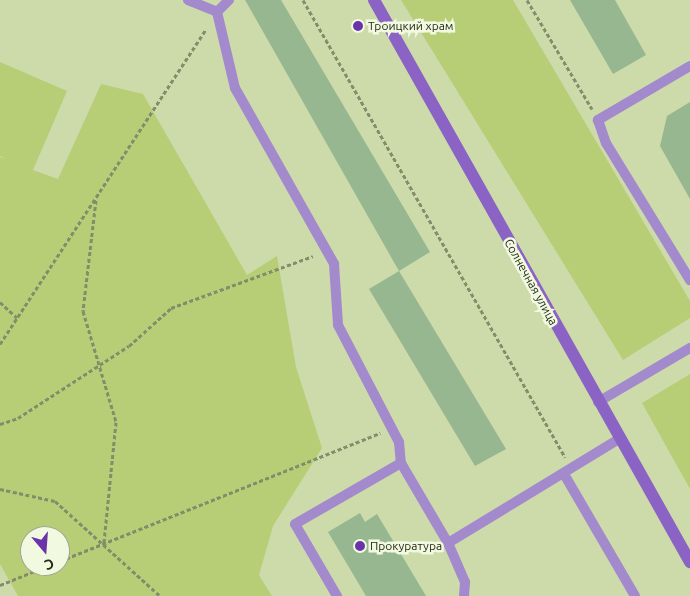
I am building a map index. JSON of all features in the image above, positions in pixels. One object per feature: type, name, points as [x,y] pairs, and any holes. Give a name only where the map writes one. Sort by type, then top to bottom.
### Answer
[{"type":"main road","name":"Солнечная улица","points":[[374,0],[598,402],[690,562]]},
{"type":"lane","points":[[188,0],[217,12]]},
{"type":"lane","points":[[217,12],[228,0]]},
{"type":"lane","points":[[217,12],[235,88],[334,264],[338,325],[399,442],[401,463],[448,543],[465,582],[464,596]]},
{"type":"lane","points":[[690,66],[598,120],[606,143],[690,280]]},
{"type":"lane","points":[[598,402],[690,348]]},
{"type":"lane","points":[[448,543],[568,472],[619,439]]},
{"type":"lane","points":[[337,596],[295,524],[401,463]]},
{"type":"lane","points":[[568,472],[636,596]]},
{"type":"path","points":[[303,0],[568,472]]},
{"type":"path","points":[[527,0],[598,120]]},
{"type":"path","points":[[0,344],[217,12]]},
{"type":"path","points":[[96,197],[83,311],[116,422],[104,543]]},
{"type":"path","points":[[0,424],[18,418],[129,346],[171,308],[327,251]]},
{"type":"path","points":[[0,302],[17,318]]},
{"type":"path","points":[[70,557],[392,428]]},
{"type":"path","points":[[0,489],[56,501],[160,596]]},
{"type":"path","points":[[0,584],[21,576]]},
{"type":"green space","points":[[401,0],[513,0],[690,301],[690,318],[623,360]]},
{"type":"green space","points":[[0,62],[67,91],[33,170],[58,179],[101,84],[143,94],[247,275],[277,256],[296,367],[322,448],[273,526],[259,575],[272,596],[18,596],[0,564],[0,157],[7,159],[0,156]]},
{"type":"green space","points":[[690,374],[690,489],[642,403]]},
{"type":"building","points":[[245,0],[281,0],[430,252],[399,271]]},
{"type":"building","points":[[570,0],[615,0],[646,55],[613,74]]},
{"type":"building","points":[[690,102],[690,199],[660,146],[667,116]]},
{"type":"building","points":[[399,271],[506,449],[475,466],[369,289]]},
{"type":"building","points":[[360,513],[365,522],[377,514],[426,596],[366,596],[328,532]]},
{"type":"place","name":"Троицкий храм","points":[[358,26]]},
{"type":"place","name":"Прокуратура","points":[[360,546]]}]
